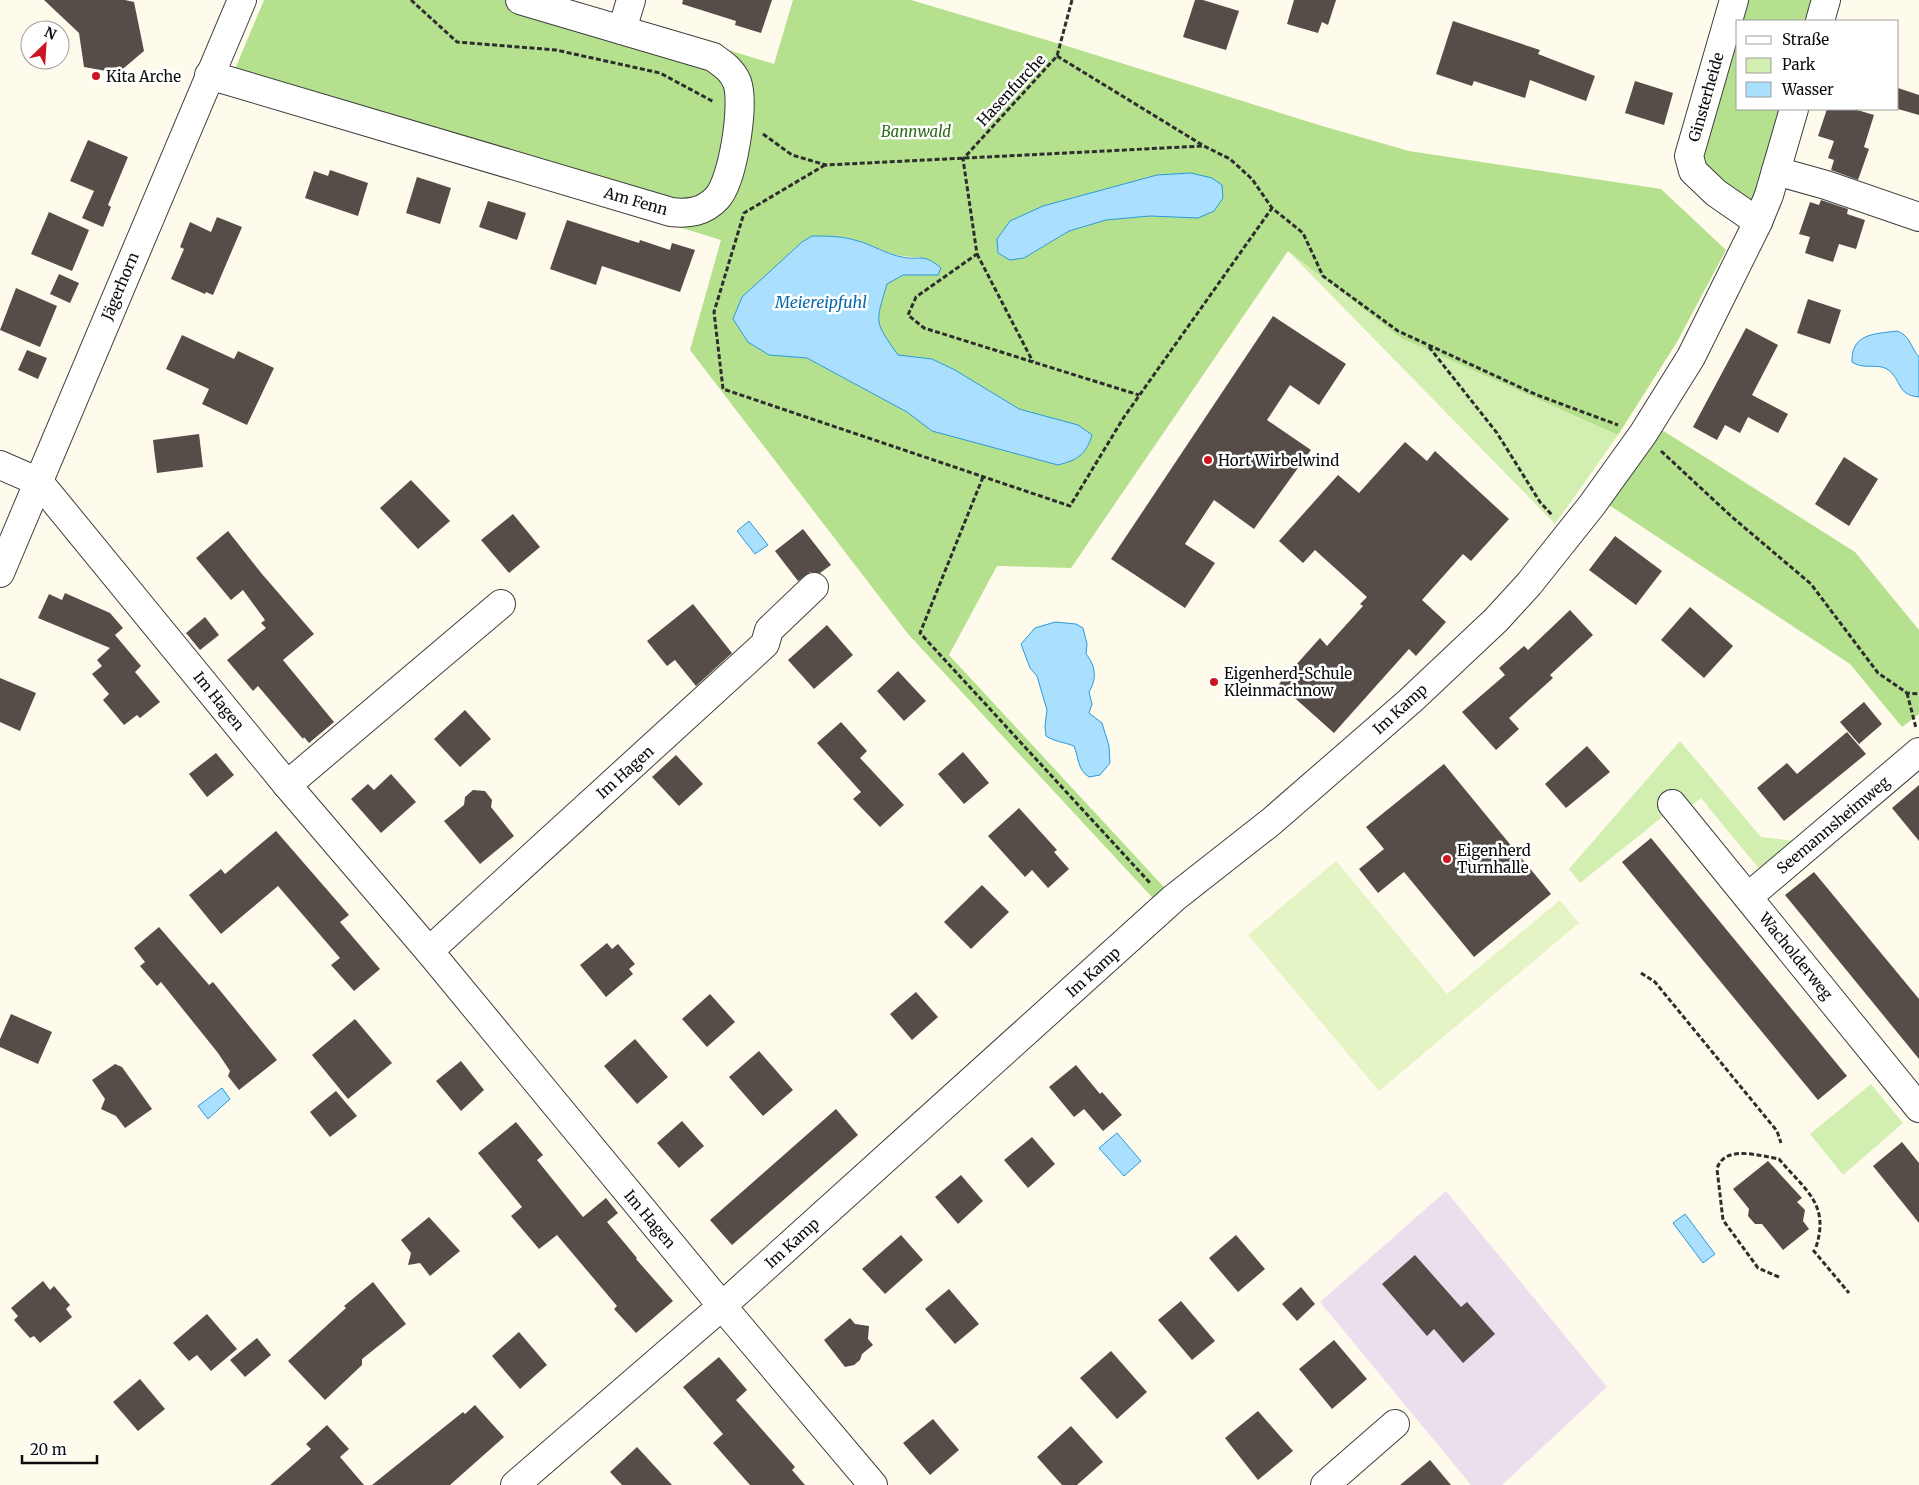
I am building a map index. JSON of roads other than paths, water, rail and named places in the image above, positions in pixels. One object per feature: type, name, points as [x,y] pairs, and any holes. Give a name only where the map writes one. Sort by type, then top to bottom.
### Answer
[{"type":"street","name":"Jägerhorn","points":[[0,573],[242,0]]},
{"type":"street","name":"Am Fenn","points":[[209,75],[671,212],[688,214],[702,210],[717,198],[725,185],[740,116],[737,82],[731,70],[713,57],[520,0]]},
{"type":"street","points":[[622,30],[631,0]]},
{"type":"street","name":"Ginsterheide","points":[[1734,0],[1689,156],[1693,171],[1716,193],[1758,222]]},
{"type":"street","points":[[1820,20],[1826,0]]},
{"type":"street","points":[[1758,222],[1776,171],[1794,110]]},
{"type":"street","points":[[1776,171],[1919,217]]},
{"type":"street","name":"Im Kamp","points":[[515,1485],[722,1306],[1169,903],[1272,821],[1410,701],[1468,646],[1529,584],[1570,535],[1643,434],[1691,357],[1758,222]]},
{"type":"street","name":"Im Hagen","points":[[0,465],[40,482],[287,785],[429,951],[722,1306],[874,1485]]},
{"type":"street","name":"Im Hagen","points":[[429,951],[765,644],[769,630],[814,587]]},
{"type":"street","points":[[287,785],[501,604]]},
{"type":"street","name":"Seemannsheimweg","points":[[1748,898],[1918,741]]},
{"type":"street","name":"Wacholderweg","points":[[1672,804],[1919,1108]]},
{"type":"street","points":[[1325,1485],[1395,1424]]},
{"type":"water","points":[[1191,173],[1212,178],[1222,185],[1223,198],[1214,211],[1198,218],[1150,216],[1106,220],[1069,231],[1024,258],[1010,260],[998,253],[997,239],[1010,221],[1043,206],[1157,175]]},
{"type":"water","name":"Meiereipfuhl","points":[[812,236],[852,239],[896,256],[921,258],[935,263],[941,268],[938,275],[903,275],[887,284],[880,307],[879,322],[884,335],[898,355],[932,359],[955,370],[1019,409],[1078,425],[1092,435],[1084,452],[1076,459],[1058,465],[932,431],[907,412],[807,358],[769,355],[748,342],[733,319],[742,297],[802,242]]},
{"type":"water","points":[[1897,331],[1908,339],[1919,357],[1919,397],[1906,393],[1887,369],[1879,366],[1861,366],[1852,362],[1853,352],[1860,340],[1873,334]]},
{"type":"water","points":[[749,521],[768,545],[755,554],[737,531]]},
{"type":"water","points":[[1055,622],[1076,624],[1083,628],[1087,644],[1086,654],[1092,663],[1094,673],[1092,687],[1089,692],[1092,704],[1089,713],[1102,723],[1109,746],[1110,763],[1100,775],[1089,777],[1085,774],[1080,767],[1074,746],[1046,736],[1047,710],[1037,676],[1030,668],[1021,644],[1035,628]]},
{"type":"water","points":[[222,1088],[230,1099],[208,1119],[198,1106]]},
{"type":"water","points":[[1117,1133],[1141,1161],[1124,1176],[1099,1148]]},
{"type":"water","points":[[1685,1214],[1715,1254],[1703,1263],[1673,1223]]},
{"type":"place","name":"Kita Arche","points":[[96,76]]},
{"type":"place","name":"Hort Wirbelwind","points":[[1208,460]]},
{"type":"place","name":"Eigenherd-Schule Kleinmachnow","points":[[1214,682]]},
{"type":"place","name":"Eigenherd Turnhalle","points":[[1447,859]]},
{"type":"park label","name":"Bannwald","points":[[916,131]]}]
